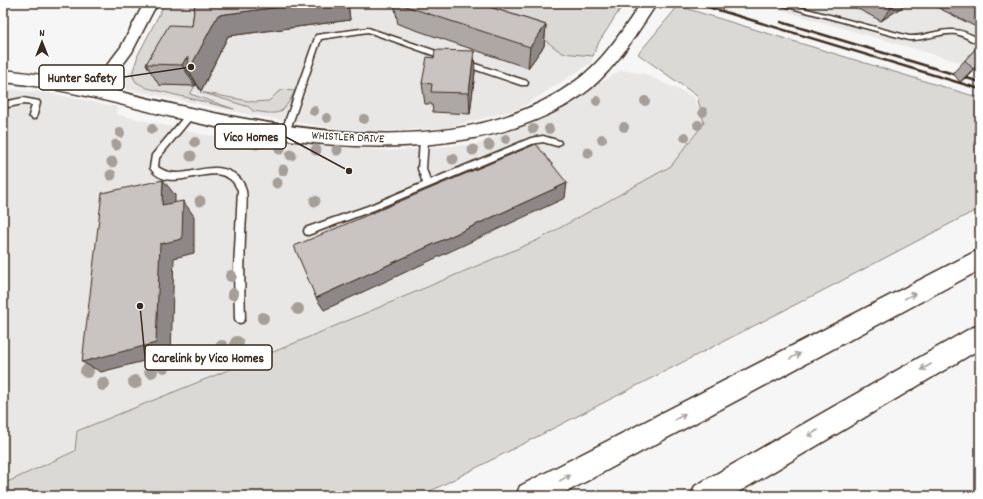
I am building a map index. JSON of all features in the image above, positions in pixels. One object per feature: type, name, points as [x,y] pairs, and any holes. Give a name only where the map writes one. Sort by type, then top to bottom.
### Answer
[{"type":"main road","name":"WHISTLER DRIVE","points":[[3,76],[69,84],[190,115],[285,133],[329,138],[374,140],[424,139],[460,135],[502,126],[535,113],[562,98],[582,85],[605,64],[644,10]]},
{"type":"main road","points":[[530,496],[980,259]]},
{"type":"main road","points":[[705,496],[973,341]]},
{"type":"street","points":[[96,90],[127,49],[147,10],[153,3]]},
{"type":"lane","points":[[776,3],[909,38],[921,40],[951,32],[967,35],[980,42]]},
{"type":"lane","points":[[285,133],[318,37],[368,30],[524,83]]},
{"type":"lane","points":[[3,105],[23,100],[36,103],[33,116]]},
{"type":"lane","points":[[190,115],[155,157],[154,168],[166,177],[179,177],[212,171],[224,172],[234,177],[240,183],[242,190],[239,269],[240,319]]},
{"type":"lane","points":[[424,139],[422,169],[428,184]]},
{"type":"lane","points":[[308,231],[371,208],[530,140],[543,139],[557,143]]},
{"type":"shaded area","points":[[165,3],[279,3],[207,12],[160,85],[195,86],[190,94],[234,109],[147,88],[136,82],[132,75],[138,55]]},
{"type":"shaded area","points":[[203,3],[475,3],[599,42],[591,63],[519,109],[446,128],[358,132],[257,116],[120,88],[166,8]]},
{"type":"shaded area","points":[[425,3],[624,3],[599,42],[593,56],[562,53],[546,41]]},
{"type":"shaded area","points":[[756,3],[980,3],[980,68]]},
{"type":"shaded area","points":[[678,6],[980,98],[980,208],[824,290],[421,496],[3,496],[3,484],[75,451],[77,431],[283,348],[538,240],[671,166],[704,123],[697,96],[638,54]]},
{"type":"shaded area","points":[[621,70],[645,74],[694,97],[704,122],[671,166],[538,240],[283,348],[77,431],[75,451],[3,484],[3,89],[49,93],[117,107],[116,114],[205,135],[390,151],[476,144],[544,118]]},
{"type":"shaded area","points":[[282,90],[295,91],[283,109],[275,113],[253,111],[249,107],[200,92],[254,102],[269,101]]},
{"type":"building","points":[[195,3],[312,3],[218,15],[189,70],[187,70],[189,58],[186,58],[182,65],[146,64],[169,25],[192,26]]},
{"type":"building","points":[[396,3],[477,3],[546,25],[530,47]]},
{"type":"building","points":[[881,3],[898,3],[891,8]]},
{"type":"building","points":[[967,3],[980,3],[980,9]]},
{"type":"building","points":[[980,44],[980,63],[973,69],[965,60]]},
{"type":"building","points":[[435,50],[474,51],[469,93],[431,92],[432,84],[422,83],[427,57],[434,58]]},
{"type":"building","points":[[536,144],[567,183],[316,298],[294,246]]},
{"type":"building","points":[[163,180],[162,205],[183,201],[182,239],[160,244],[156,343],[82,362],[102,193]]},
{"type":"railway","points":[[695,3],[980,89]]},
{"type":"railway","points":[[781,22],[980,82]]},
{"type":"place","name":"Hunter Safety","points":[[191,67]]},
{"type":"place","name":"Vico Homes","points":[[349,171]]},
{"type":"place","name":"Carelink by Vico Homes","points":[[140,306]]}]
